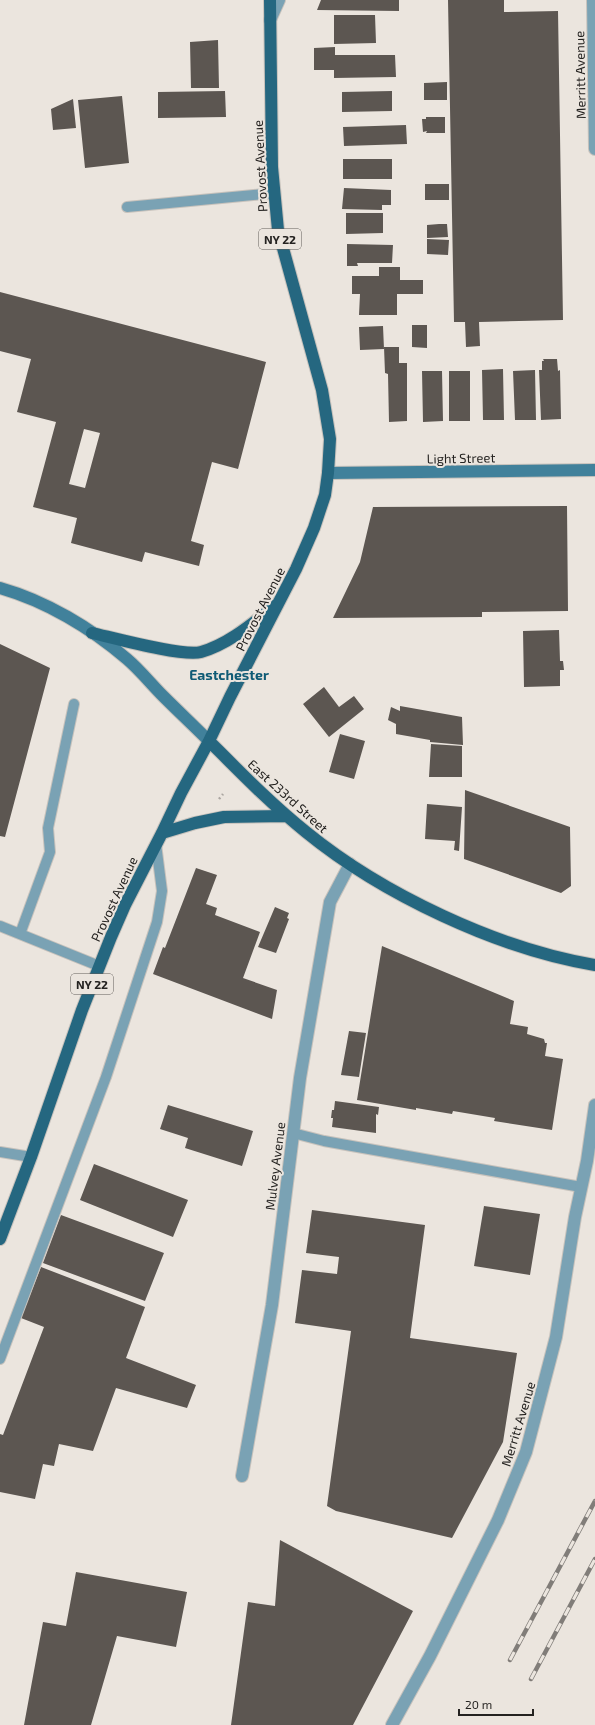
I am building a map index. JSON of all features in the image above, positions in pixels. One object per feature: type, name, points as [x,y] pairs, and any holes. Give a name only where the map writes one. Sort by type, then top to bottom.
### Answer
[{"type":"main road","name":"Provost Avenue","points":[[0,1239],[31,1157],[82,1010],[125,905],[190,775],[279,604],[314,528],[325,495],[330,439],[322,390],[278,230],[272,167],[270,0]]},
{"type":"main road","points":[[92,633],[178,652],[199,653],[225,642],[279,604]]},
{"type":"main road","name":"East 233rd Street","points":[[209,741],[287,816],[330,851],[399,894],[453,920],[524,947],[595,965]]},
{"type":"main road","points":[[162,833],[195,823],[224,817],[287,816]]},
{"type":"street","points":[[270,20],[279,0]]},
{"type":"street","name":"Merritt Avenue","points":[[593,0],[595,149]]},
{"type":"street","name":"Light Street","points":[[328,473],[595,470]]},
{"type":"street","name":"East 233rd Street","points":[[0,588],[34,600],[92,633],[127,659],[209,741]]},
{"type":"street","name":"Mulvey Avenue","points":[[242,1476],[272,1305],[300,1078],[330,902],[350,864]]},
{"type":"street","name":"Merritt Avenue","points":[[392,1725],[430,1656],[498,1520],[526,1452],[556,1337],[595,1105]]},
{"type":"lane","points":[[127,207],[274,192]]},
{"type":"lane","points":[[20,934],[50,852],[48,828],[74,704]]},
{"type":"lane","points":[[0,1359],[106,1077],[157,922],[162,891],[156,844]]},
{"type":"lane","points":[[0,926],[99,966]]},
{"type":"lane","points":[[293,1133],[324,1141],[581,1187]]},
{"type":"lane","points":[[0,1152],[31,1157]]},
{"type":"building","points":[[321,0],[399,0],[399,11],[317,10]]},
{"type":"building","points":[[448,0],[504,0],[504,12],[558,11],[563,320],[479,322],[480,346],[466,347],[465,322],[454,322]]},
{"type":"building","points":[[334,15],[375,15],[376,43],[334,44]]},
{"type":"building","points":[[218,40],[219,88],[191,88],[190,42]]},
{"type":"building","points":[[335,47],[335,55],[395,55],[396,77],[334,78],[334,70],[314,70],[314,48]]},
{"type":"building","points":[[447,82],[447,100],[424,100],[424,83]]},
{"type":"building","points":[[225,91],[226,117],[158,118],[158,92]]},
{"type":"building","points":[[392,91],[392,111],[342,112],[342,92]]},
{"type":"building","points":[[122,96],[129,163],[85,168],[78,100]]},
{"type":"building","points":[[73,99],[76,128],[53,130],[51,109]]},
{"type":"building","points":[[426,117],[445,117],[445,133],[423,132],[422,119],[426,119]]},
{"type":"building","points":[[406,125],[407,144],[344,146],[343,127]]},
{"type":"building","points":[[343,159],[392,159],[392,179],[343,179]]},
{"type":"building","points":[[425,184],[449,184],[449,200],[425,200]]},
{"type":"building","points":[[344,188],[391,190],[391,205],[382,205],[382,210],[342,209]]},
{"type":"building","points":[[346,213],[383,213],[383,233],[346,234]]},
{"type":"building","points":[[447,224],[448,237],[427,238],[427,225]]},
{"type":"building","points":[[427,239],[449,240],[448,255],[427,254]]},
{"type":"building","points":[[347,244],[393,245],[392,263],[357,263],[358,266],[347,266]]},
{"type":"building","points":[[379,267],[400,267],[400,280],[423,280],[423,294],[397,294],[397,315],[359,315],[360,294],[352,294],[352,276],[379,276]]},
{"type":"building","points":[[0,292],[266,362],[238,469],[212,462],[191,541],[204,545],[199,566],[145,552],[142,562],[71,543],[77,518],[33,507],[56,422],[17,412],[31,359],[0,351]],"holes":[[[84,429],[100,433],[85,488],[69,484]]]},
{"type":"building","points":[[412,325],[427,325],[427,348],[412,347]]},
{"type":"building","points":[[383,326],[384,349],[360,350],[359,327]]},
{"type":"building","points":[[384,347],[399,347],[399,363],[407,363],[407,421],[389,422],[388,374],[385,373]]},
{"type":"building","points":[[543,359],[557,359],[558,371],[560,370],[561,419],[541,420],[539,370],[542,370]]},
{"type":"building","points":[[503,369],[504,420],[483,420],[482,370]]},
{"type":"building","points":[[535,370],[536,420],[515,420],[513,371]]},
{"type":"building","points":[[422,371],[442,371],[443,421],[423,422]]},
{"type":"building","points":[[449,371],[470,371],[470,421],[449,421]]},
{"type":"building","points":[[567,506],[568,611],[482,612],[482,617],[333,618],[360,562],[373,507]]},
{"type":"building","points":[[559,630],[560,661],[563,661],[564,670],[560,670],[560,686],[524,687],[523,631]]},
{"type":"building","points":[[0,644],[50,668],[5,837],[0,836]]},
{"type":"building","points":[[324,687],[339,707],[354,696],[364,709],[329,737],[303,704]]},
{"type":"building","points":[[400,706],[462,717],[463,745],[430,742],[430,740],[396,734],[396,724],[388,720],[391,707],[400,711]]},
{"type":"building","points":[[340,734],[365,741],[354,779],[329,772]]},
{"type":"building","points":[[431,744],[462,746],[462,777],[429,777]]},
{"type":"building","points":[[465,790],[570,827],[571,886],[561,893],[464,859]]},
{"type":"building","points":[[427,804],[462,807],[459,851],[454,850],[455,841],[425,839]]},
{"type":"building","points":[[196,868],[217,875],[206,904],[217,908],[215,915],[260,932],[243,978],[277,990],[272,1019],[153,974],[163,947],[165,948]]},
{"type":"building","points":[[275,907],[289,913],[287,918],[289,919],[276,953],[258,947]]},
{"type":"building","points":[[382,946],[514,1001],[510,1024],[528,1027],[527,1034],[544,1039],[545,1043],[547,1043],[545,1056],[563,1059],[552,1130],[494,1121],[495,1118],[453,1111],[452,1114],[416,1108],[416,1110],[357,1100]]},
{"type":"building","points":[[349,1031],[366,1033],[359,1077],[341,1075]]},
{"type":"building","points":[[335,1101],[379,1107],[378,1115],[376,1114],[376,1133],[332,1127],[333,1118],[331,1118]]},
{"type":"building","points":[[168,1105],[253,1131],[242,1166],[185,1148],[188,1138],[160,1129]]},
{"type":"building","points":[[94,1164],[188,1200],[173,1237],[80,1200]]},
{"type":"building","points":[[484,1206],[540,1214],[530,1275],[474,1266]]},
{"type":"building","points":[[312,1210],[425,1225],[410,1338],[517,1353],[503,1442],[452,1538],[336,1511],[327,1506],[351,1331],[295,1323],[302,1270],[337,1274],[339,1257],[306,1253]]},
{"type":"building","points":[[61,1215],[164,1253],[145,1301],[43,1263]]},
{"type":"building","points":[[41,1267],[145,1307],[126,1358],[196,1385],[187,1408],[116,1388],[93,1451],[59,1444],[54,1466],[43,1464],[35,1499],[0,1492],[0,1434],[3,1435],[44,1327],[21,1318]]},
{"type":"building","points":[[280,1540],[413,1611],[353,1725],[231,1725],[248,1602],[275,1606]]},
{"type":"building","points":[[76,1572],[187,1592],[176,1647],[117,1636],[91,1725],[24,1725],[43,1622],[66,1626]]},
{"type":"railway","points":[[510,1660],[595,1501]]},
{"type":"railway","points":[[531,1679],[595,1559]]},
{"type":"district","name":"Eastchester","points":[[229,674]]}]
